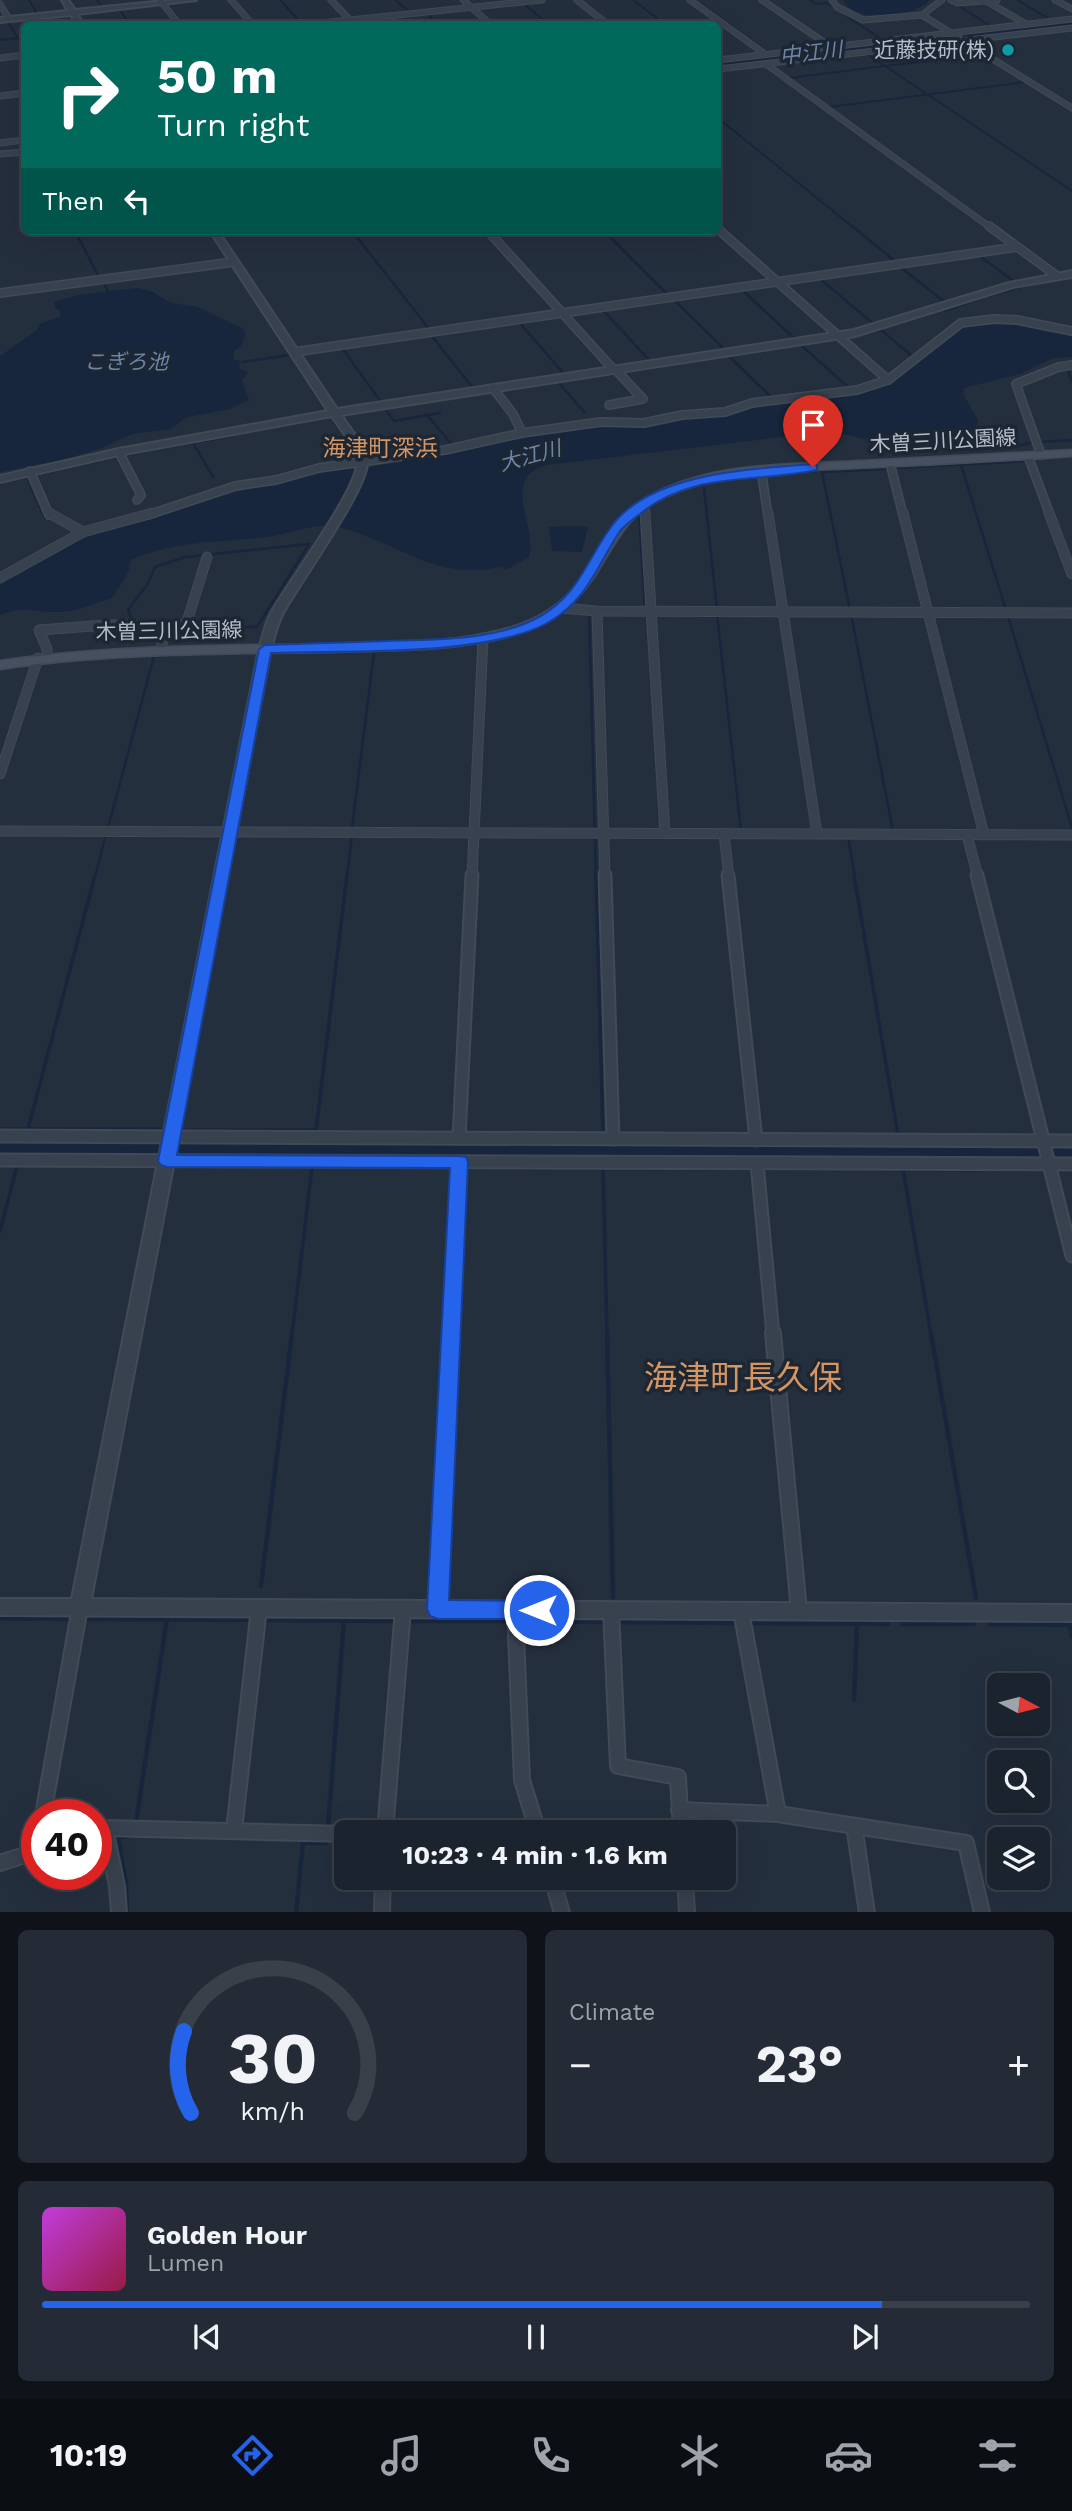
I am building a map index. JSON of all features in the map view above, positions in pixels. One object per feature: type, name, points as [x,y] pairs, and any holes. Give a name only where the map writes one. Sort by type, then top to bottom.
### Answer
[{"type":"main road","name":"木曽三川公園線","points":[[0,665],[92,651],[398,646],[483,638],[520,630],[562,608],[589,577],[617,527],[644,504],[692,482],[761,470],[1072,453]]},
{"type":"street","points":[[65,0],[78,21]]},
{"type":"street","points":[[0,20],[193,0]]},
{"type":"street","points":[[232,0],[250,21]]},
{"type":"street","points":[[331,0],[350,20]]},
{"type":"street","points":[[463,0],[486,21]]},
{"type":"street","points":[[340,21],[541,0]]},
{"type":"street","points":[[577,0],[603,21]]},
{"type":"street","points":[[690,0],[720,21]]},
{"type":"street","points":[[762,0],[831,47]]},
{"type":"street","points":[[831,0],[858,20],[922,15],[942,0]]},
{"type":"street","points":[[951,0],[957,3],[997,0]]},
{"type":"street","points":[[1055,0],[1072,9]]},
{"type":"street","points":[[986,1],[1026,24]]},
{"type":"street","points":[[161,2],[177,21]]},
{"type":"street","points":[[1,7],[9,19]]},
{"type":"street","points":[[922,15],[1072,108]]},
{"type":"street","points":[[382,17],[385,21]]},
{"type":"street","points":[[721,60],[1072,19]]},
{"type":"street","points":[[721,21],[768,54]]},
{"type":"street","points":[[721,69],[1072,28]]},
{"type":"street","points":[[0,58],[21,55]]},
{"type":"street","points":[[766,64],[1057,276]]},
{"type":"street","points":[[0,96],[21,93]]},
{"type":"street","points":[[1,141],[21,140]]},
{"type":"street","points":[[0,154],[21,152]]},
{"type":"street","points":[[721,232],[888,380]]},
{"type":"street","points":[[46,1799],[80,1607],[265,649],[275,616],[354,488],[362,465],[358,448],[217,235]]},
{"type":"street","points":[[492,235],[643,399],[609,405]]},
{"type":"street","points":[[294,352],[1017,247]]},
{"type":"street","points":[[0,293],[234,262]]},
{"type":"street","points":[[0,479],[119,452],[333,413],[836,336],[883,326],[1013,285],[1072,274]]},
{"type":"street","points":[[0,578],[83,532],[147,515],[235,486],[276,480],[319,468],[362,465],[488,443],[522,433],[601,422],[632,423],[681,415],[725,412],[752,403],[857,390],[888,380],[961,323],[994,319],[1017,320],[1072,331]]},
{"type":"street","points":[[1072,365],[1016,384],[1072,574]]},
{"type":"street","points":[[493,388],[513,414],[522,433]]},
{"type":"street","points":[[632,423],[629,410],[634,401]]},
{"type":"street","points":[[119,452],[134,476],[141,495],[137,500]]},
{"type":"street","points":[[890,463],[984,835]]},
{"type":"street","points":[[761,470],[817,834]]},
{"type":"street","points":[[30,471],[50,516],[83,532]]},
{"type":"street","points":[[644,504],[665,833]]},
{"type":"street","points":[[0,774],[47,649],[39,630],[106,625],[187,625],[206,557]]},
{"type":"street","points":[[562,608],[583,611],[784,609],[1072,613]]},
{"type":"street","points":[[596,611],[610,1139]]},
{"type":"street","points":[[161,649],[166,625]]},
{"type":"street","points":[[459,1138],[483,638]]},
{"type":"street","points":[[0,831],[1072,835]]},
{"type":"street","points":[[724,834],[756,1140]]},
{"type":"street","points":[[967,835],[1072,1256]]},
{"type":"street","points":[[0,1136],[1044,1144],[1072,1141]]},
{"type":"street","points":[[0,1160],[1072,1164]]},
{"type":"street","points":[[438,1609],[459,1162]]},
{"type":"street","points":[[757,1163],[799,1611]]},
{"type":"street","points":[[0,1607],[1072,1613]]},
{"type":"street","points":[[234,1830],[259,1608]]},
{"type":"street","points":[[387,1820],[403,1609]]},
{"type":"street","points":[[515,1610],[522,1780],[534,1820]]},
{"type":"street","points":[[611,1610],[618,1766],[678,1777],[680,1820]]},
{"type":"street","points":[[741,1611],[778,1814]]},
{"type":"street","points":[[680,1810],[778,1814],[966,1843],[982,1912]]},
{"type":"street","points":[[854,1826],[867,1912]]},
{"type":"street","points":[[112,1828],[334,1834]]},
{"type":"street","points":[[0,1863],[21,1856]]},
{"type":"street","points":[[112,1868],[117,1886],[118,1912]]},
{"type":"street","points":[[382,1912],[383,1890]]},
{"type":"street","points":[[555,1890],[562,1912]]},
{"type":"street","points":[[686,1890],[687,1912]]},
{"type":"water","points":[[843,0],[930,0],[911,11],[885,16],[859,13],[849,8]]},
{"type":"water","name":"中江川","points":[[1072,21],[1072,25],[721,67],[721,62]]},
{"type":"water","name":"こぎろ池","points":[[136,288],[151,291],[171,303],[198,307],[243,329],[246,335],[240,347],[234,351],[234,359],[240,361],[239,368],[248,372],[242,381],[249,400],[230,409],[188,417],[170,429],[132,434],[99,449],[66,459],[0,472],[0,356],[37,330],[39,324],[60,317],[60,311],[55,308],[54,302],[77,295]]},
{"type":"water","name":"大江川","points":[[994,322],[1072,332],[1072,357],[1053,358],[1020,374],[964,388],[963,394],[978,420],[971,437],[956,446],[912,448],[825,432],[547,465],[533,471],[525,481],[523,504],[529,531],[529,557],[506,570],[500,567],[455,569],[416,558],[358,533],[320,526],[268,537],[182,545],[148,553],[131,560],[128,573],[112,598],[69,611],[21,610],[0,615],[0,584],[95,532],[137,523],[249,488],[282,483],[317,472],[371,467],[586,426],[652,425],[750,407],[864,392],[896,379],[960,329],[971,324]]},
{"type":"water","points":[[549,527],[588,527],[582,552],[552,551]]},
{"type":"water","points":[[0,1143],[1072,1148],[1072,1159],[0,1154]]},
{"type":"waterway","points":[[29,0],[38,15]]},
{"type":"waterway","points":[[97,0],[103,8]]},
{"type":"waterway","points":[[280,0],[299,21]]},
{"type":"waterway","points":[[396,0],[410,13]]},
{"type":"waterway","points":[[633,0],[661,21]]},
{"type":"waterway","name":"中江川","points":[[695,0],[770,54]]},
{"type":"waterway","points":[[810,0],[816,4],[827,3],[883,40]]},
{"type":"waterway","points":[[1017,0],[1051,20]]},
{"type":"waterway","points":[[523,3],[544,21]]},
{"type":"waterway","points":[[167,4],[181,21]]},
{"type":"waterway","points":[[956,4],[992,27]]},
{"type":"waterway","points":[[119,9],[128,21]]},
{"type":"waterway","points":[[426,13],[435,21]]},
{"type":"waterway","points":[[7,20],[18,38]]},
{"type":"waterway","points":[[0,40],[18,38]]},
{"type":"waterway","points":[[18,38],[21,44]]},
{"type":"waterway","points":[[865,53],[885,66]]},
{"type":"waterway","points":[[885,66],[981,55]]},
{"type":"waterway","name":"中江川","points":[[789,78],[885,66]]},
{"type":"waterway","points":[[885,66],[905,79]]},
{"type":"waterway","points":[[907,81],[927,94]]},
{"type":"waterway","points":[[927,94],[1025,82]]},
{"type":"waterway","points":[[829,107],[927,94]]},
{"type":"waterway","points":[[927,94],[948,108]]},
{"type":"waterway","points":[[951,110],[1072,191]]},
{"type":"waterway","points":[[721,120],[854,228]]},
{"type":"waterway","points":[[852,226],[896,262]]},
{"type":"waterway","points":[[77,235],[100,279]]},
{"type":"waterway","points":[[355,235],[430,330]]},
{"type":"waterway","points":[[608,235],[670,297]]},
{"type":"waterway","points":[[978,255],[1015,282]]},
{"type":"waterway","points":[[899,266],[945,302]]},
{"type":"waterway","points":[[1064,279],[1072,277]]},
{"type":"waterway","points":[[819,278],[875,325]]},
{"type":"waterway","points":[[102,281],[108,291]]},
{"type":"waterway","points":[[988,296],[1037,283]]},
{"type":"waterway","points":[[741,289],[795,339]]},
{"type":"waterway","points":[[945,311],[984,297]]},
{"type":"waterway","points":[[673,299],[724,349]]},
{"type":"waterway","points":[[602,309],[650,361]]},
{"type":"waterway","points":[[519,322],[565,375]]},
{"type":"waterway","points":[[854,336],[881,330],[911,355]]},
{"type":"waterway","points":[[431,335],[473,388]]},
{"type":"waterway","points":[[769,350],[837,339]]},
{"type":"waterway","points":[[802,346],[848,387]]},
{"type":"waterway","points":[[342,348],[381,402]]},
{"type":"waterway","points":[[729,356],[764,351]]},
{"type":"waterway","points":[[242,362],[289,355]]},
{"type":"waterway","points":[[697,361],[729,356]]},
{"type":"waterway","points":[[729,356],[772,398]]},
{"type":"waterway","points":[[620,373],[691,362]]},
{"type":"waterway","points":[[1066,367],[1072,381]]},
{"type":"waterway","points":[[499,391],[614,374]]},
{"type":"waterway","points":[[559,383],[585,413]]},
{"type":"waterway","points":[[436,401],[492,392]]},
{"type":"waterway","points":[[351,414],[429,402]]},
{"type":"waterway","points":[[386,410],[394,421],[440,413]]},
{"type":"waterway","points":[[428,416],[453,446]]},
{"type":"waterway","points":[[238,434],[320,419]]},
{"type":"waterway","points":[[126,455],[232,436]]},
{"type":"waterway","points":[[1040,442],[1072,440]]},
{"type":"waterway","points":[[1019,446],[1033,442]]},
{"type":"waterway","points":[[193,443],[213,477]]},
{"type":"waterway","points":[[36,475],[117,457]]},
{"type":"waterway","points":[[895,468],[1026,461]]},
{"type":"waterway","points":[[961,465],[1006,610]]},
{"type":"waterway","points":[[850,610],[822,472],[888,469]]},
{"type":"waterway","points":[[10,481],[27,477],[45,518]]},
{"type":"waterway","points":[[704,488],[717,610]]},
{"type":"waterway","points":[[639,515],[645,607]]},
{"type":"waterway","points":[[132,620],[128,610],[147,585],[155,567],[185,557],[309,544],[257,627],[185,627]]},
{"type":"waterway","points":[[591,606],[645,607]]},
{"type":"waterway","points":[[589,612],[596,877]]},
{"type":"waterway","points":[[717,614],[741,831]]},
{"type":"waterway","points":[[851,614],[893,831]]},
{"type":"waterway","points":[[1008,616],[1072,828]]},
{"type":"waterway","points":[[352,828],[374,653]]},
{"type":"waterway","points":[[108,828],[154,656]]},
{"type":"waterway","points":[[95,877],[106,834]]},
{"type":"waterway","points":[[347,877],[352,835]]},
{"type":"waterway","points":[[848,837],[855,877]]},
{"type":"waterway","points":[[28,1129],[95,875]]},
{"type":"waterway","points":[[180,1130],[316,1130],[347,875]]},
{"type":"waterway","points":[[596,875],[603,1136]]},
{"type":"waterway","points":[[854,875],[898,1135],[894,1135]]},
{"type":"waterway","points":[[0,1129],[28,1129]]},
{"type":"waterway","points":[[28,1129],[162,1129]]},
{"type":"waterway","points":[[615,1133],[743,1134]]},
{"type":"waterway","points":[[0,1231],[17,1166]]},
{"type":"waterway","points":[[267,1167],[312,1167]]},
{"type":"waterway","points":[[292,1335],[312,1167]]},
{"type":"waterway","points":[[312,1167],[451,1167]]},
{"type":"waterway","points":[[464,1168],[603,1168]]},
{"type":"waterway","points":[[603,1168],[749,1169]]},
{"type":"waterway","points":[[603,1168],[607,1335]]},
{"type":"waterway","points":[[762,1169],[903,1170]]},
{"type":"waterway","points":[[903,1170],[1043,1170]]},
{"type":"waterway","points":[[903,1170],[931,1335]]},
{"type":"waterway","points":[[1057,1170],[1072,1170]]},
{"type":"waterway","points":[[261,1586],[292,1333]]},
{"type":"waterway","points":[[607,1333],[613,1597]]},
{"type":"waterway","points":[[931,1333],[976,1598]]},
{"type":"waterway","points":[[0,1618],[71,1619]]},
{"type":"waterway","points":[[87,1619],[167,1619]]},
{"type":"waterway","points":[[136,1822],[167,1619]]},
{"type":"waterway","points":[[167,1619],[252,1620]]},
{"type":"waterway","points":[[264,1620],[394,1621]]},
{"type":"waterway","points":[[328,1827],[344,1621]]},
{"type":"waterway","points":[[409,1621],[508,1621]]},
{"type":"waterway","points":[[523,1621],[605,1622]]},
{"type":"waterway","points":[[621,1622],[737,1623]]},
{"type":"waterway","points":[[751,1623],[888,1624]]},
{"type":"waterway","points":[[854,1700],[857,1624]]},
{"type":"waterway","points":[[902,1624],[974,1624]]},
{"type":"waterway","points":[[989,1624],[1072,1625]]},
{"type":"waterway","points":[[1070,1625],[1072,1636]]},
{"type":"waterway","points":[[127,1912],[126,1884],[118,1838],[134,1834]]},
{"type":"waterway","points":[[296,1912],[303,1843],[326,1843],[327,1840]]},
{"type":"place","name":"近藤技研(株)","points":[[1008,50]]},
{"type":"district","name":"海津町深浜","points":[[380,448]]},
{"type":"district","name":"海津町長久保","points":[[743,1377]]},
{"type":"route","points":[[539,1610],[438,1609],[459,1162],[167,1161],[265,649],[440,643],[498,636],[520,630],[544,620],[577,594],[617,527],[648,501],[692,482],[761,470],[813,467]]}]
